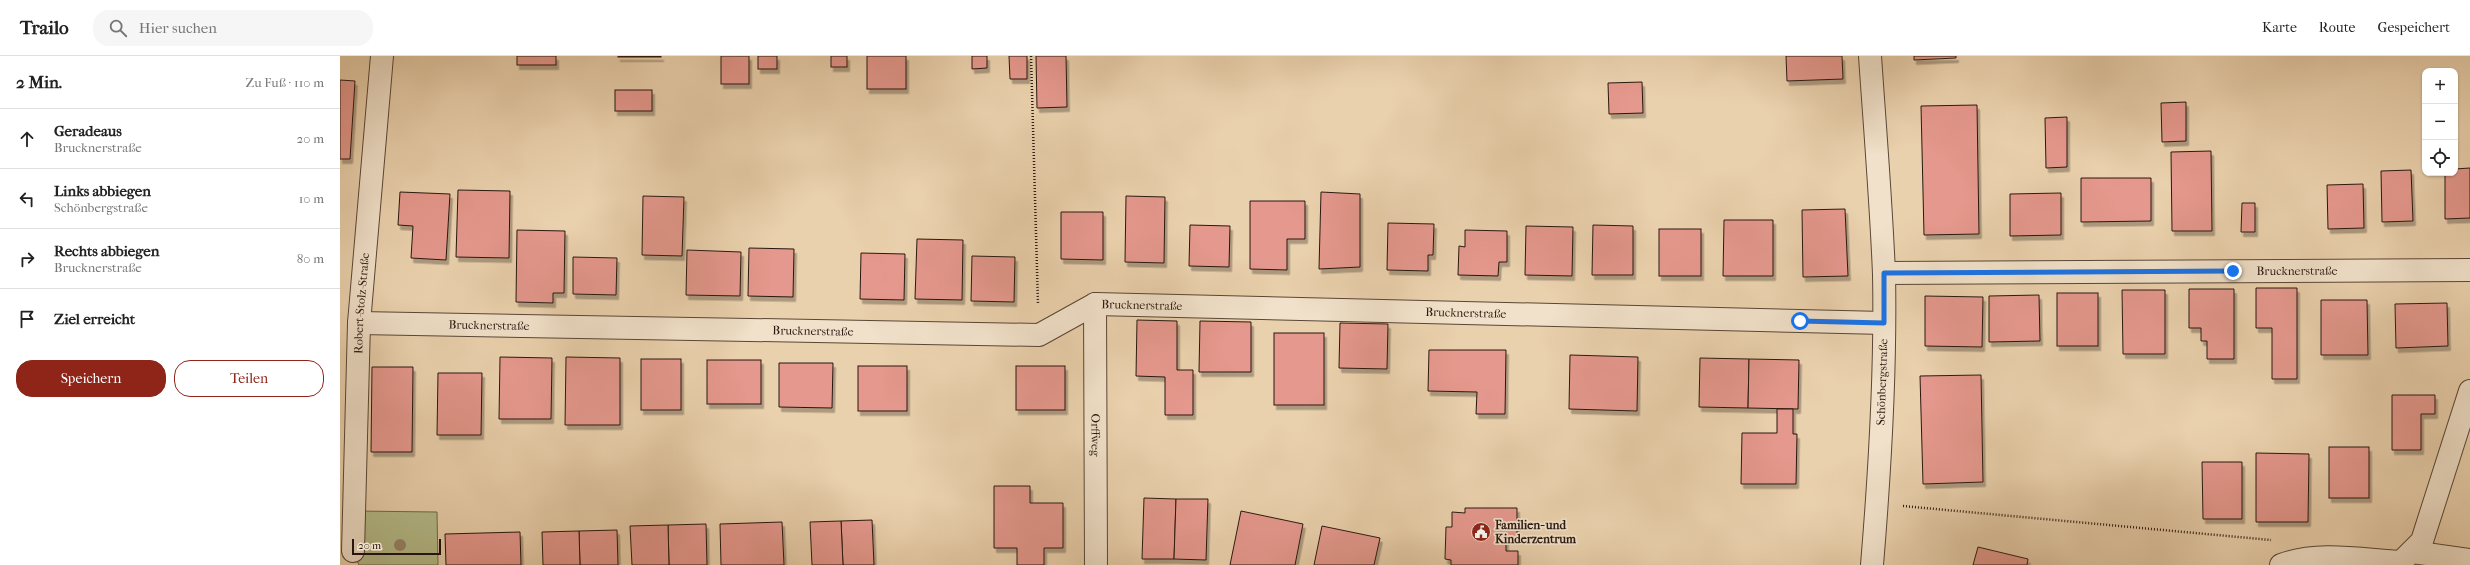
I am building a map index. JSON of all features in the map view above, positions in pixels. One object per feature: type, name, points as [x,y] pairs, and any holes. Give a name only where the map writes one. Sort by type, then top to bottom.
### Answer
[{"type":"street","name":"Robert-Stolz-Straße","points":[[353,550],[359,323],[382,56]]},
{"type":"street","name":"Schönbergstraße","points":[[1870,56],[1884,273],[1884,323],[1877,503],[1872,565]]},
{"type":"street","name":"Brucknerstraße","points":[[1884,273],[2470,270]]},
{"type":"street","name":"Brucknerstraße","points":[[359,323],[1039,335],[1095,304],[1884,323]]},
{"type":"street","name":"Orffweg","points":[[1095,304],[1096,565]]},
{"type":"street","points":[[2407,557],[2422,541],[2470,392]]},
{"type":"street","points":[[2282,565],[2295,560],[2326,558],[2407,557],[2470,560]]},
{"type":"path","points":[[1031,56],[1039,335]]},
{"type":"path","points":[[1877,503],[2276,540]]},
{"type":"green space","points":[[354,511],[437,512],[438,565],[359,565],[353,551]]},
{"type":"building","points":[[517,56],[556,56],[556,65],[517,65]]},
{"type":"building","points":[[661,56],[661,57],[618,57]]},
{"type":"building","points":[[721,56],[749,56],[749,84],[721,84]]},
{"type":"building","points":[[758,56],[777,56],[777,69],[758,69]]},
{"type":"building","points":[[831,56],[847,56],[847,67],[831,67]]},
{"type":"building","points":[[867,56],[906,56],[906,89],[867,89]]},
{"type":"building","points":[[972,56],[987,56],[987,68],[972,69]]},
{"type":"building","points":[[1009,56],[1027,56],[1027,79],[1010,79]]},
{"type":"building","points":[[1036,56],[1066,56],[1067,107],[1037,108]]},
{"type":"building","points":[[1786,56],[1842,56],[1843,79],[1787,81]]},
{"type":"building","points":[[1914,56],[1956,56],[1956,58],[1914,60]]},
{"type":"building","points":[[340,80],[355,81],[350,159],[340,159]]},
{"type":"building","points":[[1642,82],[1643,113],[1609,114],[1608,83]]},
{"type":"building","points":[[615,90],[652,90],[652,111],[615,111]]},
{"type":"building","points":[[2186,102],[2186,141],[2162,142],[2161,103]]},
{"type":"building","points":[[1977,105],[1979,234],[1924,235],[1921,106]]},
{"type":"building","points":[[2067,117],[2067,167],[2046,168],[2045,118]]},
{"type":"building","points":[[2211,151],[2212,231],[2172,231],[2171,152]]},
{"type":"building","points":[[2470,168],[2470,218],[2445,219],[2445,176],[2458,176],[2458,169]]},
{"type":"building","points":[[2411,170],[2413,221],[2382,222],[2381,171]]},
{"type":"building","points":[[2081,178],[2151,178],[2151,221],[2081,222]]},
{"type":"building","points":[[2363,184],[2364,228],[2328,229],[2327,185]]},
{"type":"building","points":[[458,190],[510,191],[509,258],[456,257]]},
{"type":"building","points":[[400,192],[450,194],[446,260],[411,258],[413,226],[398,225]]},
{"type":"building","points":[[1321,192],[1360,194],[1360,267],[1319,269]]},
{"type":"building","points":[[2061,193],[2061,235],[2010,236],[2010,194]]},
{"type":"building","points":[[643,196],[684,197],[682,256],[642,255]]},
{"type":"building","points":[[1126,196],[1165,197],[1164,263],[1125,262]]},
{"type":"building","points":[[1250,201],[1305,201],[1305,239],[1287,239],[1287,270],[1250,269]]},
{"type":"building","points":[[2242,203],[2255,203],[2255,232],[2241,232]]},
{"type":"building","points":[[1845,209],[1848,276],[1803,277],[1802,210]]},
{"type":"building","points":[[1061,212],[1103,212],[1103,260],[1061,259]]},
{"type":"building","points":[[1724,220],[1773,220],[1773,276],[1723,276]]},
{"type":"building","points":[[1388,223],[1434,224],[1433,255],[1428,255],[1428,271],[1387,270]]},
{"type":"building","points":[[1190,225],[1230,226],[1229,267],[1189,266]]},
{"type":"building","points":[[1593,225],[1633,226],[1633,275],[1592,275]]},
{"type":"building","points":[[1526,226],[1573,227],[1572,276],[1525,275]]},
{"type":"building","points":[[1659,229],[1701,229],[1701,276],[1659,276]]},
{"type":"building","points":[[517,230],[565,231],[564,293],[553,293],[553,303],[516,302]]},
{"type":"building","points":[[1465,230],[1507,231],[1507,262],[1499,262],[1498,276],[1458,275],[1459,246],[1465,247]]},
{"type":"building","points":[[917,239],[963,240],[962,300],[915,299]]},
{"type":"building","points":[[749,248],[794,249],[793,297],[748,296]]},
{"type":"building","points":[[687,250],[741,252],[740,296],[686,295]]},
{"type":"building","points":[[861,253],[905,254],[904,300],[860,299]]},
{"type":"building","points":[[972,256],[1015,257],[1014,302],[971,301]]},
{"type":"building","points":[[573,257],[617,258],[616,295],[573,294]]},
{"type":"building","points":[[2256,288],[2297,288],[2297,379],[2272,379],[2272,328],[2256,328]]},
{"type":"building","points":[[2189,289],[2234,289],[2234,359],[2207,359],[2207,341],[2201,341],[2201,328],[2189,328]]},
{"type":"building","points":[[2122,290],[2165,290],[2165,354],[2123,354]]},
{"type":"building","points":[[2057,293],[2098,293],[2098,346],[2057,346]]},
{"type":"building","points":[[2039,295],[2040,341],[1989,342],[1989,296]]},
{"type":"building","points":[[1925,296],[1983,297],[1982,347],[1925,346]]},
{"type":"building","points":[[2321,300],[2367,300],[2368,355],[2321,355]]},
{"type":"building","points":[[2447,303],[2448,346],[2396,348],[2395,304]]},
{"type":"building","points":[[1137,320],[1177,321],[1177,370],[1193,370],[1193,415],[1165,415],[1165,377],[1136,376]]},
{"type":"building","points":[[1200,321],[1251,322],[1251,372],[1199,372]]},
{"type":"building","points":[[1340,323],[1388,324],[1387,369],[1339,368]]},
{"type":"building","points":[[1274,333],[1324,333],[1324,405],[1274,405]]},
{"type":"building","points":[[1429,350],[1506,350],[1505,414],[1476,414],[1477,392],[1428,391]]},
{"type":"building","points":[[1570,355],[1638,357],[1637,411],[1569,409]]},
{"type":"building","points":[[500,357],[552,358],[551,419],[499,419]]},
{"type":"building","points":[[566,357],[620,358],[620,425],[565,425]]},
{"type":"building","points":[[1700,358],[1749,359],[1748,408],[1699,407]]},
{"type":"building","points":[[641,359],[681,359],[681,410],[641,410]]},
{"type":"building","points":[[1749,359],[1799,360],[1798,409],[1748,408]]},
{"type":"building","points":[[707,360],[761,360],[761,404],[707,404]]},
{"type":"building","points":[[779,363],[833,363],[832,408],[779,407]]},
{"type":"building","points":[[858,366],[907,366],[907,411],[858,411]]},
{"type":"building","points":[[1016,366],[1065,366],[1065,410],[1016,410]]},
{"type":"building","points":[[372,367],[413,367],[412,452],[371,452]]},
{"type":"building","points":[[438,373],[482,373],[481,435],[437,435]]},
{"type":"building","points":[[1981,375],[1983,482],[1923,484],[1920,376]]},
{"type":"building","points":[[2392,395],[2435,395],[2435,414],[2421,414],[2421,450],[2392,450]]},
{"type":"building","points":[[1777,409],[1793,409],[1793,434],[1797,434],[1796,484],[1741,484],[1742,433],[1777,433]]},
{"type":"building","points":[[2329,447],[2369,447],[2369,498],[2329,498]]},
{"type":"building","points":[[2256,453],[2309,454],[2308,522],[2256,522]]},
{"type":"building","points":[[2202,462],[2242,462],[2242,519],[2203,519]]},
{"type":"building","points":[[994,486],[1030,486],[1030,503],[1063,503],[1063,548],[1044,548],[1044,565],[1017,565],[1017,548],[994,548]]},
{"type":"building","points":[[1144,498],[1176,499],[1174,559],[1142,559]]},
{"type":"building","points":[[1176,499],[1208,499],[1206,560],[1174,559]]},
{"type":"building","name":"Familien- und Kinderzentrum","points":[[1465,508],[1517,508],[1517,538],[1506,538],[1506,551],[1518,551],[1518,565],[1451,565],[1451,560],[1445,559],[1446,527],[1452,527],[1452,512],[1465,513]]},
{"type":"building","points":[[1241,511],[1303,524],[1295,565],[1230,565]]},
{"type":"building","points":[[872,520],[874,565],[843,565],[841,521]]},
{"type":"building","points":[[841,521],[843,565],[812,565],[810,522]]},
{"type":"building","points":[[782,522],[784,565],[721,565],[720,524]]},
{"type":"building","points":[[706,524],[707,565],[669,565],[668,525]]},
{"type":"building","points":[[668,525],[669,565],[632,565],[630,526]]},
{"type":"building","points":[[1322,526],[1380,538],[1374,565],[1314,565]]},
{"type":"building","points":[[617,530],[618,565],[580,565],[579,531]]},
{"type":"building","points":[[579,531],[580,565],[543,565],[542,532]]},
{"type":"building","points":[[520,532],[521,565],[446,565],[445,534]]},
{"type":"building","points":[[1978,547],[2028,559],[2027,565],[1973,565]]},
{"type":"place","name":"Familien- und Kinderzentrum","points":[[1481,532]]},
{"type":"route","points":[[1800,321],[1884,323],[1884,273],[2233,271]]}]
